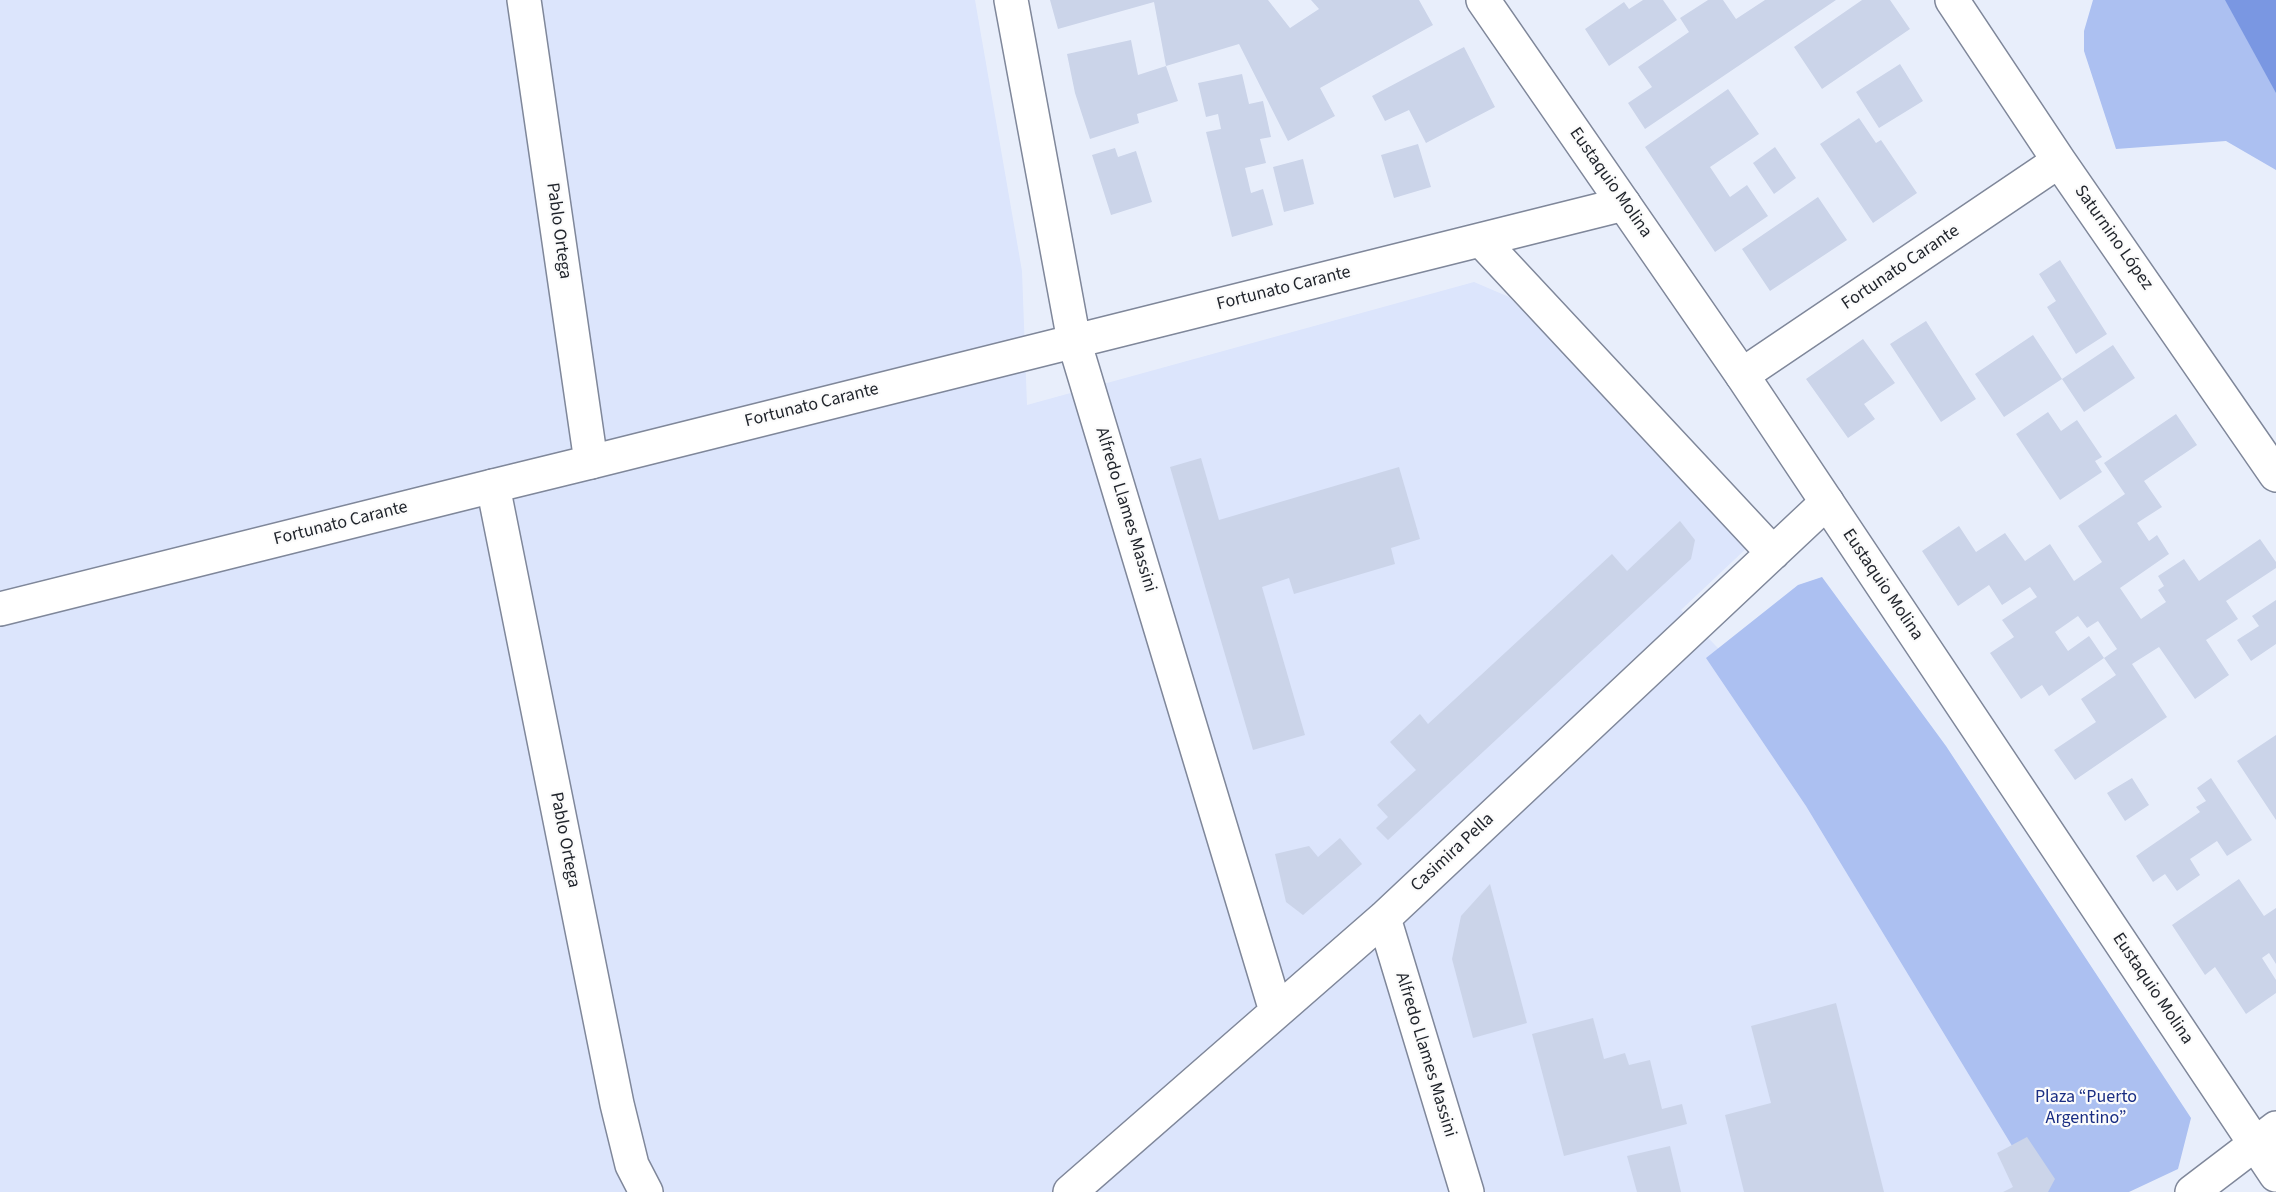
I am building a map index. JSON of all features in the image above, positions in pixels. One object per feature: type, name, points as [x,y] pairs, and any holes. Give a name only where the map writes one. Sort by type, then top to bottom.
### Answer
[{"type":"street","name":"Pablo Ortega","points":[[524,0],[591,462]]},
{"type":"street","name":"Alfredo Llames Massini","points":[[1011,0],[1074,341],[1276,1011]]},
{"type":"street","name":"Eustaquio Molina","points":[[1482,0],[2265,1136],[2276,1175]]},
{"type":"street","name":"Saturnino López","points":[[1952,0],[2059,161],[2276,475]]},
{"type":"street","name":"Fortunato Carante","points":[[1742,375],[2059,161]]},
{"type":"street","name":"Fortunato Carante","points":[[0,609],[1624,204]]},
{"type":"street","points":[[1481,240],[1773,553]]},
{"type":"street","name":"Pablo Ortega","points":[[494,486],[617,1104],[632,1165],[646,1192]]},
{"type":"street","name":"Casimira Pella","points":[[1070,1192],[1384,918],[1827,502]]},
{"type":"street","name":"Alfredo Llames Massini","points":[[1384,918],[1467,1192]]},
{"type":"street","points":[[2193,1192],[2265,1136]]},
{"type":"shaded area","points":[[0,0],[975,0],[1022,271],[1027,405],[1474,282],[1509,297],[1751,544],[1681,610],[1749,680],[2092,1192],[0,1192]]},
{"type":"shaded area","points":[[2225,0],[2276,0],[2276,93]]},
{"type":"green space","points":[[2093,0],[2276,0],[2276,170],[2226,141],[2116,149],[2084,51],[2084,31]]},
{"type":"green space","name":"Plaza “Puerto Argentino”","points":[[1822,577],[1946,746],[2191,1118],[2178,1169],[2129,1192],[2040,1192],[1806,806],[1706,658],[1798,585]]},
{"type":"building","points":[[1050,0],[1268,0],[1290,28],[1319,9],[1311,0],[1419,0],[1433,25],[1320,88],[1335,116],[1288,141],[1239,44],[1166,66],[1154,2],[1058,29]]},
{"type":"building","points":[[1643,0],[1663,0],[1677,20],[1609,66],[1585,29],[1624,2],[1629,9]]},
{"type":"building","points":[[1708,0],[1723,0],[1736,19],[1765,0],[1836,0],[1645,129],[1628,103],[1652,87],[1638,67],[1689,32],[1680,18]]},
{"type":"building","points":[[1862,0],[1890,0],[1910,29],[1822,89],[1794,47]]},
{"type":"building","points":[[1131,40],[1138,75],[1166,66],[1178,101],[1137,114],[1139,123],[1090,139],[1075,93],[1067,54]]},
{"type":"building","points":[[1464,47],[1495,107],[1426,143],[1409,110],[1385,121],[1372,96]]},
{"type":"building","points":[[1900,64],[1923,101],[1879,128],[1856,92]]},
{"type":"building","points":[[1242,74],[1249,104],[1263,101],[1271,137],[1260,139],[1266,163],[1245,168],[1251,193],[1263,189],[1273,225],[1232,237],[1206,132],[1221,129],[1218,114],[1206,117],[1198,83]]},
{"type":"building","points":[[1728,89],[1759,134],[1710,167],[1730,197],[1747,185],[1768,216],[1715,252],[1645,147]]},
{"type":"building","points":[[1859,118],[1876,143],[1881,140],[1917,193],[1873,223],[1820,144]]},
{"type":"building","points":[[1418,144],[1431,187],[1394,198],[1381,155]]},
{"type":"building","points":[[1775,147],[1796,178],[1774,194],[1753,163]]},
{"type":"building","points":[[1115,148],[1118,157],[1136,151],[1152,202],[1111,215],[1092,155]]},
{"type":"building","points":[[1303,159],[1314,204],[1284,212],[1273,167]]},
{"type":"building","points":[[1818,197],[1847,240],[1770,291],[1742,249]]},
{"type":"building","points":[[2060,260],[2107,334],[2076,354],[2047,307],[2056,301],[2039,274]]},
{"type":"building","points":[[1926,321],[1976,399],[1941,422],[1890,344]]},
{"type":"building","points":[[2033,335],[2062,379],[2004,417],[1975,374]]},
{"type":"building","points":[[1863,339],[1895,383],[1864,404],[1875,419],[1848,438],[1806,379]]},
{"type":"building","points":[[2113,345],[2135,378],[2084,412],[2062,379]]},
{"type":"building","points":[[2048,412],[2061,431],[2077,420],[2102,457],[2095,461],[2102,472],[2060,500],[2016,434]]},
{"type":"building","points":[[2176,414],[2197,445],[2144,481],[2162,507],[2137,523],[2149,541],[2157,535],[2169,554],[2120,588],[2141,619],[2166,602],[2158,590],[2164,586],[2158,576],[2184,559],[2199,581],[2260,539],[2276,562],[2276,568],[2226,601],[2238,619],[2206,640],[2229,675],[2195,699],[2159,647],[2132,664],[2167,717],[2075,780],[2054,750],[2096,722],[2081,699],[2116,675],[2104,658],[2049,696],[2042,685],[2021,699],[1990,653],[2014,637],[2002,620],[2037,597],[2030,587],[2002,605],[1989,585],[1958,606],[1922,551],[1959,526],[1976,552],[2005,533],[2025,561],[2050,544],[2074,581],[2102,562],[2078,526],[2125,494],[2104,463]],"holes":[[[2078,616],[2087,628],[2098,621],[2117,649],[2104,658],[2089,636],[2068,651],[2055,632]]]},
{"type":"building","points":[[1201,458],[1219,520],[1399,467],[1420,539],[1391,548],[1395,564],[1294,594],[1289,578],[1262,587],[1305,735],[1253,750],[1170,467]]},
{"type":"building","points":[[1680,521],[1695,540],[1691,559],[1388,840],[1376,828],[1388,817],[1377,805],[1416,770],[1390,742],[1420,714],[1428,724],[1612,554],[1627,571]]},
{"type":"building","points":[[2276,600],[2276,644],[2251,661],[2237,640],[2259,626],[2252,616]]},
{"type":"building","points":[[2276,735],[2276,820],[2237,761]]},
{"type":"building","points":[[2132,778],[2149,805],[2125,821],[2107,793]]},
{"type":"building","points":[[2211,778],[2252,840],[2227,856],[2217,841],[2190,859],[2200,875],[2177,891],[2165,874],[2153,882],[2136,856],[2200,812],[2196,807],[2206,801],[2197,788]]},
{"type":"building","points":[[1340,838],[1362,864],[1303,915],[1286,902],[1275,854],[1309,846],[1318,857]]},
{"type":"building","points":[[2239,879],[2264,916],[2276,908],[2276,964],[2269,953],[2262,958],[2276,980],[2276,993],[2246,1014],[2215,967],[2205,975],[2172,925]]},
{"type":"building","points":[[1490,884],[1527,1023],[1473,1038],[1452,959],[1461,916]]},
{"type":"building","points":[[1836,1003],[1884,1192],[1744,1192],[1725,1115],[1771,1103],[1751,1026]]},
{"type":"building","points":[[1593,1018],[1604,1059],[1625,1053],[1629,1065],[1650,1060],[1662,1109],[1682,1104],[1687,1124],[1564,1156],[1532,1034]]},
{"type":"building","points":[[2027,1137],[2055,1179],[2048,1192],[2003,1192],[2013,1187],[1997,1153]]},
{"type":"building","points":[[1670,1146],[1681,1192],[1637,1192],[1627,1156]]}]
